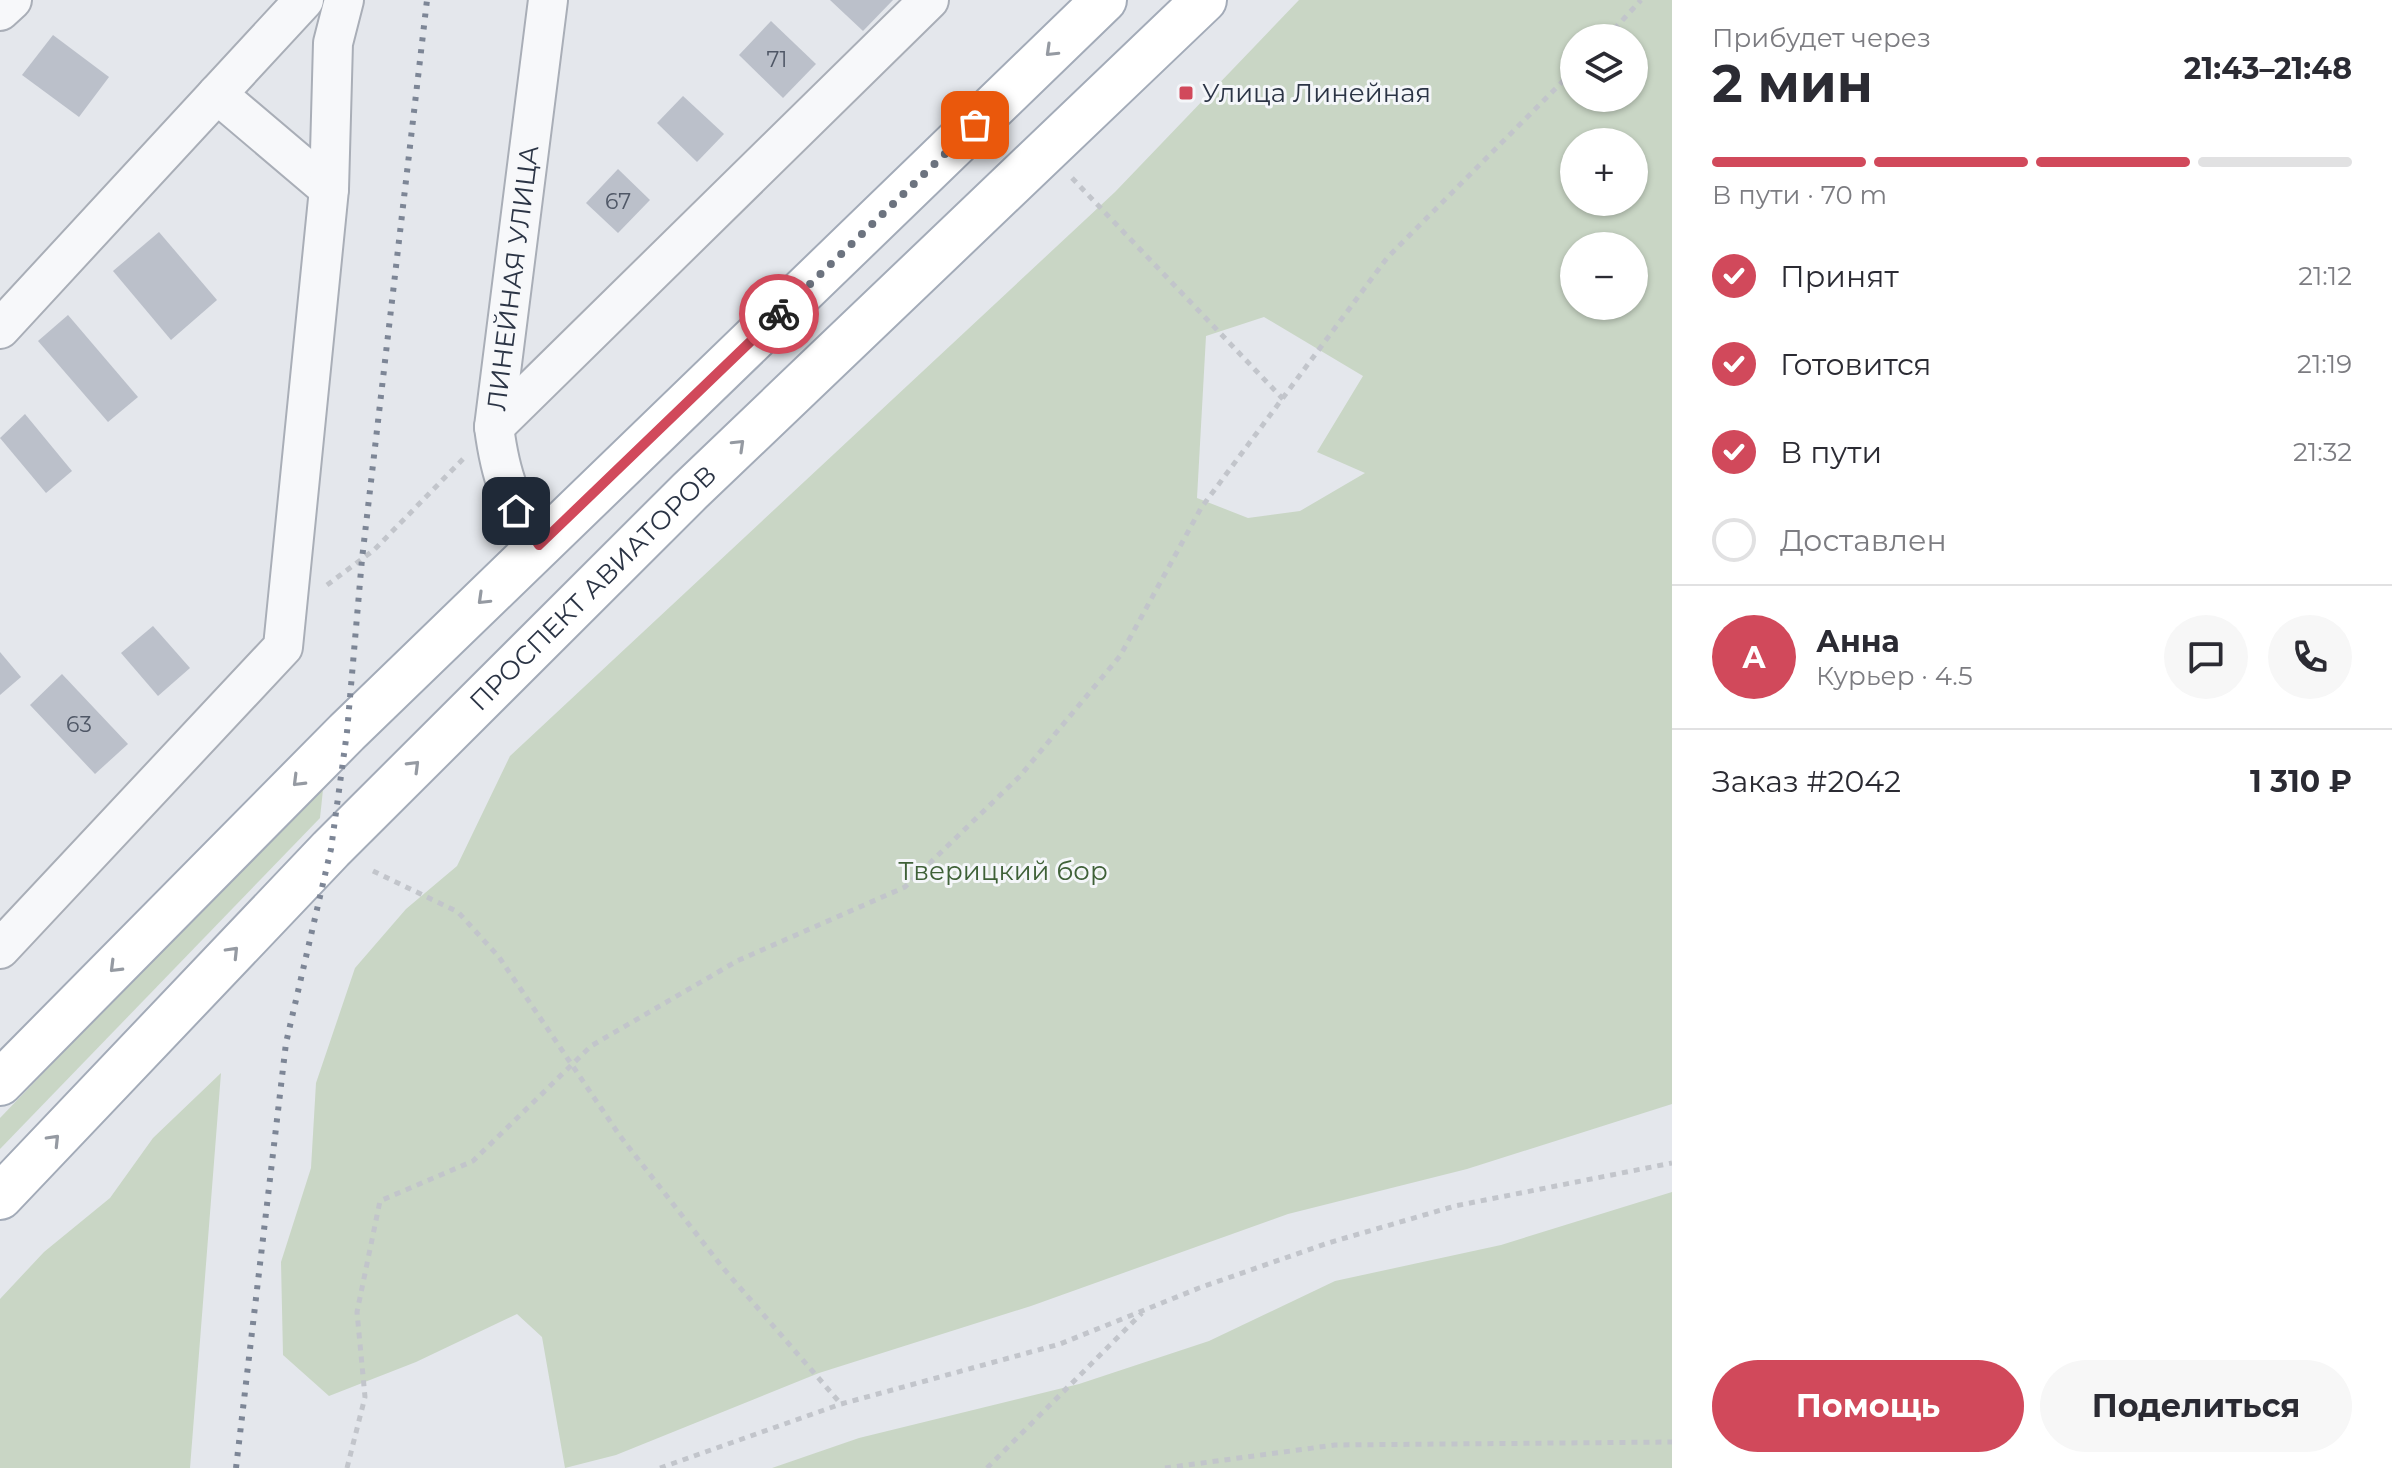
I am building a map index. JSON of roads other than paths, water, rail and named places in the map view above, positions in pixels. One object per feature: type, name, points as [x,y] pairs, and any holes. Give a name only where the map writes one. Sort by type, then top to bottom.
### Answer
[{"type":"main road","points":[[0,1083],[347,732],[1104,0]]},
{"type":"main road","name":"ПРОСПЕКТ АВИАТОРОВ","points":[[0,1197],[365,815],[690,491],[1204,0]]},
{"type":"street","points":[[0,11],[12,0]]},
{"type":"street","points":[[0,329],[304,0]]},
{"type":"street","points":[[0,949],[285,630],[329,189],[333,43],[344,0]]},
{"type":"street","name":"ЛИНЕЙНАЯ УЛИЦА","points":[[539,545],[516,511],[501,477],[494,427],[548,0]]},
{"type":"street","points":[[494,427],[929,0]]},
{"type":"street","points":[[217,94],[329,189]]},
{"type":"railway","points":[[236,1468],[286,1043],[331,849],[347,732],[362,559],[427,0]]},
{"type":"place","name":"Улица Линейная","points":[[1186,93]]},
{"type":"park label","name":"Тверицкий бор","points":[[1003,871]]}]
